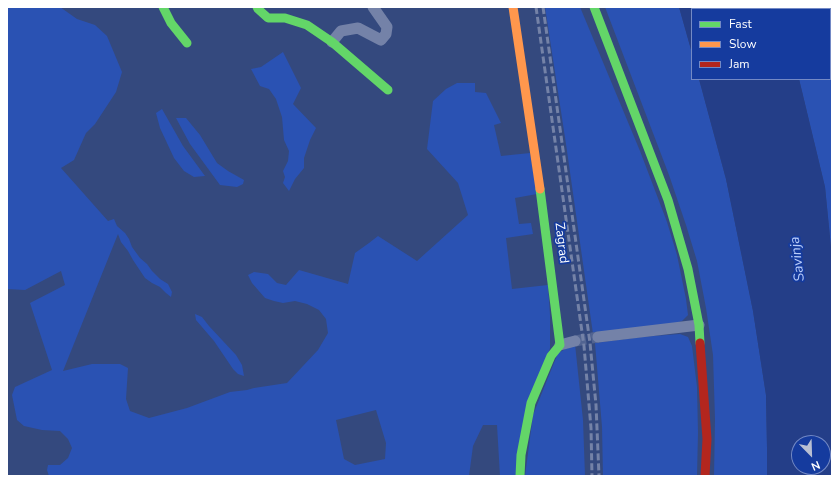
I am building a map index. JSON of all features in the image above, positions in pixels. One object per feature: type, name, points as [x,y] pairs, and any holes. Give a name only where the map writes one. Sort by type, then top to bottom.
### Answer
[{"type":"street","points":[[163,7],[171,23],[187,42]]},
{"type":"street","points":[[257,7],[268,18],[285,18],[307,25],[332,42],[388,90]]},
{"type":"street","points":[[332,42],[341,31],[358,28],[381,40],[386,34],[387,27],[373,7]]},
{"type":"street","name":"Zagrad","points":[[512,7],[518,39],[560,345]]},
{"type":"street","points":[[594,7],[668,200],[688,269],[699,325],[707,439],[705,476]]},
{"type":"street","points":[[598,337],[699,325]]},
{"type":"street","points":[[520,476],[521,455],[531,403],[551,356],[560,345],[575,341]]},
{"type":"shaded area","points":[[7,7],[60,7],[77,19],[95,25],[107,36],[122,72],[116,92],[95,124],[86,133],[74,160],[61,168],[108,221],[114,219],[117,226],[129,239],[132,247],[140,258],[160,279],[168,284],[172,292],[171,297],[160,287],[145,278],[121,242],[118,234],[63,371],[92,364],[120,364],[128,368],[126,399],[130,411],[149,418],[187,408],[230,392],[287,383],[318,350],[328,333],[326,319],[319,310],[307,304],[295,301],[283,303],[265,298],[252,283],[248,275],[254,272],[268,274],[277,283],[286,285],[299,270],[348,284],[355,253],[378,236],[417,261],[468,215],[458,183],[427,149],[433,101],[446,89],[457,83],[475,83],[475,92],[486,93],[501,123],[494,125],[501,156],[530,153],[537,194],[515,198],[519,224],[531,223],[533,234],[506,238],[512,289],[548,285],[550,348],[516,476],[500,476],[497,425],[483,425],[473,446],[469,476],[49,476],[47,470],[48,465],[60,465],[68,458],[72,448],[68,439],[60,431],[42,430],[24,426],[17,420],[12,395],[15,387],[52,370],[30,303],[65,285],[61,271],[25,290],[7,289]],"holes":[[[376,410],[386,443],[385,459],[355,465],[344,459],[336,420]]]},
{"type":"shaded area","points":[[545,7],[580,7],[640,151],[667,222],[677,255],[686,299],[688,315],[682,321],[673,324],[593,334]]},
{"type":"shaded area","points":[[605,7],[679,7],[691,49],[691,80],[699,80],[726,179],[753,311],[766,395],[767,476],[714,476],[715,419],[713,355],[706,308],[697,261],[669,175]]},
{"type":"shaded area","points":[[781,7],[829,7],[829,8]]},
{"type":"shaded area","points":[[831,30],[832,258],[825,187],[799,80],[831,80]]},
{"type":"shaded area","points":[[283,52],[301,88],[293,104],[316,128],[304,158],[304,168],[295,179],[289,191],[283,183],[285,177],[283,171],[288,161],[289,151],[284,140],[282,117],[276,99],[269,89],[260,86],[251,69],[261,67]]},
{"type":"shaded area","points":[[162,109],[183,146],[205,176],[194,177],[184,171],[174,158],[160,128],[156,113]]},
{"type":"shaded area","points":[[176,118],[186,118],[200,135],[217,163],[244,180],[243,184],[237,187],[220,185],[190,144]]},
{"type":"shaded area","points":[[195,314],[202,317],[236,355],[242,365],[244,376],[238,374],[233,369],[214,341],[196,320]]},
{"type":"shaded area","points":[[680,334],[688,337],[692,346],[697,387],[697,476],[603,476],[602,427],[595,343]]},
{"type":"shaded area","points":[[575,344],[583,420],[585,476],[525,476],[533,415],[558,353]]},
{"type":"water","points":[[679,7],[782,8],[691,8],[691,49]]},
{"type":"water","name":"Savinja","points":[[699,80],[799,80],[825,187],[832,258],[832,476],[767,476],[766,395],[753,311],[726,179]]},
{"type":"tunnel","points":[[575,341],[598,337]]},
{"type":"railway","points":[[536,7],[584,346],[591,428],[592,476]]},
{"type":"railway","points":[[543,7],[590,343],[596,405],[599,476]]},
{"type":"traffic: fast","points":[[163,7],[171,23],[187,43]]},
{"type":"traffic: fast","points":[[257,7],[268,18],[285,18],[307,25],[332,42],[388,90]]},
{"type":"traffic: fast","points":[[594,7],[668,200],[688,269],[699,325],[700,343]]},
{"type":"traffic: fast","points":[[520,476],[521,455],[531,403],[551,356],[560,345],[540,189]]},
{"type":"traffic: slow","points":[[513,7],[540,189]]},
{"type":"traffic: jam","points":[[700,343],[707,439],[705,476]]}]
